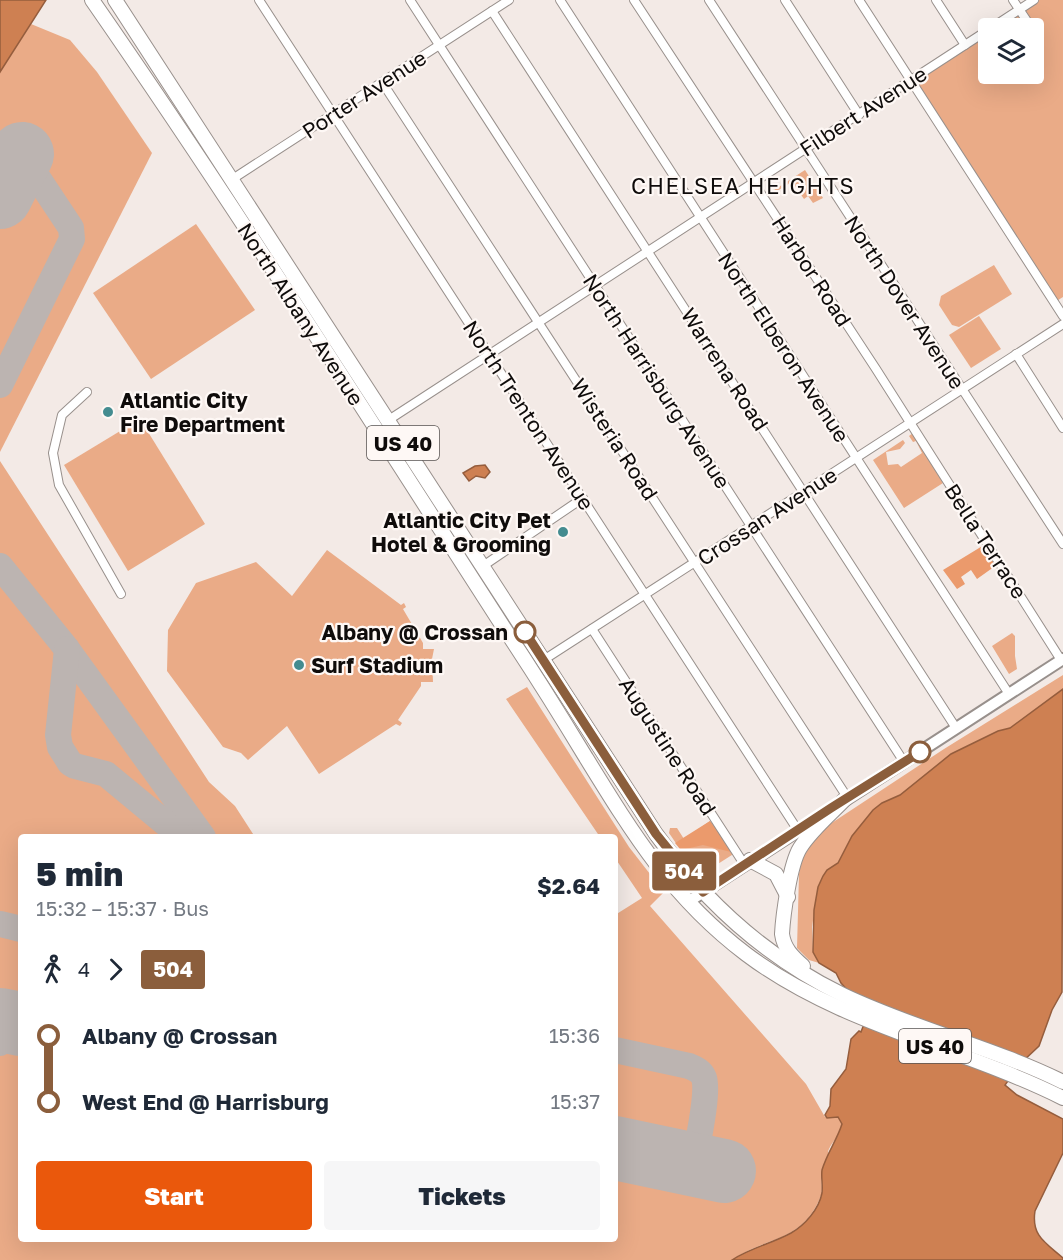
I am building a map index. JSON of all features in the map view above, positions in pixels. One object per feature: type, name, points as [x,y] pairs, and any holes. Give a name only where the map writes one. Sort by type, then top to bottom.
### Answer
[{"type":"highway","name":"North Albany Avenue","points":[[92,0],[219,187],[532,670],[642,847],[664,876],[719,932],[754,960],[805,992],[838,1009],[1034,1076],[1063,1082]]},
{"type":"highway","name":"North Albany Avenue","points":[[115,0],[656,834],[703,892],[759,943],[794,968],[845,996],[1034,1076],[1063,1098]]},
{"type":"highway","points":[[828,987],[794,958],[785,944],[783,930],[798,852],[813,832],[848,797]]},
{"type":"highway","points":[[747,862],[776,874],[788,897]]},
{"type":"main road","points":[[688,902],[1062,660]]},
{"type":"street","name":"North Trenton Avenue","points":[[260,0],[797,830]]},
{"type":"street","name":"North Harrisburg Avenue","points":[[410,0],[904,762]]},
{"type":"street","name":"Porter Avenue","points":[[219,187],[509,0]]},
{"type":"street","name":"North Elberon Avenue","points":[[560,0],[1009,694]]},
{"type":"street","name":"Harbor Road","points":[[634,0],[909,423]]},
{"type":"street","name":"North Dover Avenue","points":[[709,0],[1063,544]]},
{"type":"street","points":[[785,0],[859,115]]},
{"type":"street","points":[[859,0],[1063,316]]},
{"type":"street","points":[[936,0],[965,45]]},
{"type":"street","points":[[1013,0],[1025,18]]},
{"type":"street","name":"Filbert Avenue","points":[[1007,18],[1034,0]]},
{"type":"street","name":"Warrena Road","points":[[492,11],[956,728]]},
{"type":"street","name":"Filbert Avenue","points":[[376,429],[978,37]]},
{"type":"street","name":"Wisteria Road","points":[[382,82],[848,797]]},
{"type":"street","name":"Crossan Avenue","points":[[532,670],[544,660],[1063,324]]},
{"type":"street","points":[[1016,354],[1063,428]]},
{"type":"street","points":[[87,392],[62,415],[53,453],[59,485],[121,594]]},
{"type":"street","name":"Bella Terrace","points":[[909,423],[1062,660]]},
{"type":"street","points":[[483,566],[583,498]]},
{"type":"street","name":"Augustine Road","points":[[592,629],[747,862]]},
{"type":"shaded area","points":[[0,0],[46,0],[0,72]]},
{"type":"shaded area","points":[[1035,0],[1063,0],[1063,297],[1055,302],[910,81],[978,37],[978,84],[1044,84],[1044,18],[1007,18]]},
{"type":"shaded area","points":[[31,24],[70,40],[97,72],[152,153],[0,452],[0,72]]},
{"type":"shaded area","points":[[805,170],[823,198],[813,203],[808,196],[804,199],[792,182],[772,194],[771,192]]},
{"type":"shaded area","points":[[196,224],[255,310],[151,379],[93,293]]},
{"type":"shaded area","points":[[994,265],[1012,294],[959,327],[952,325],[939,305],[941,296]]},
{"type":"shaded area","points":[[979,316],[1001,349],[971,368],[949,335]]},
{"type":"shaded area","points":[[140,419],[205,524],[128,571],[64,465]]},
{"type":"shaded area","points":[[913,433],[943,483],[904,508],[873,460],[903,440],[905,443],[900,449],[886,452],[888,465],[898,464],[901,467],[922,453],[916,441],[913,442],[909,436]]},
{"type":"shaded area","points":[[0,461],[209,782],[235,806],[253,834],[18,834],[18,1242],[618,1242],[618,913],[642,898],[618,862],[618,834],[598,834],[506,699],[527,687],[629,847],[664,892],[650,906],[806,1084],[825,1117],[838,1117],[842,1125],[829,1149],[822,1171],[822,1191],[812,1213],[793,1231],[732,1260],[0,1260]]},
{"type":"shaded area","points":[[485,465],[490,472],[485,478],[476,476],[469,481],[463,473],[475,466]]},
{"type":"shaded area","points":[[984,545],[998,564],[977,579],[971,570],[961,577],[965,584],[957,589],[943,570]]},
{"type":"shaded area","name":"Surf Stadium","points":[[327,550],[401,605],[404,603],[406,607],[403,609],[423,643],[423,649],[434,649],[433,682],[421,682],[421,686],[398,720],[402,723],[400,726],[396,724],[319,774],[287,726],[248,760],[241,753],[223,747],[167,671],[168,630],[196,583],[256,562],[292,596]]},
{"type":"shaded area","points":[[1012,633],[1015,636],[1017,669],[1009,674],[992,646]]},
{"type":"shaded area","points":[[1063,675],[1063,689],[1010,728],[998,731],[900,795],[882,803],[852,836],[838,863],[827,870],[818,887],[812,927],[813,952],[819,963],[809,960],[797,948],[799,874],[801,861],[818,832],[944,749]]},
{"type":"shaded area","points":[[1063,689],[1062,992],[1052,1010],[1039,1046],[1020,1064],[1005,1085],[1017,1095],[1063,1119],[1063,1153],[1035,1211],[1034,1220],[1041,1238],[1063,1260],[732,1260],[791,1233],[811,1216],[822,1193],[824,1164],[842,1124],[838,1117],[827,1118],[825,1115],[830,1106],[831,1089],[846,1069],[851,1039],[859,1031],[861,1032],[864,1024],[850,993],[836,973],[819,963],[813,952],[814,910],[818,887],[823,876],[827,870],[838,863],[852,836],[873,810],[900,795],[951,754],[998,731],[1010,728]]},
{"type":"shaded area","points":[[710,821],[718,831],[721,829],[735,853],[710,869],[702,871],[688,859],[669,833],[670,828],[677,828],[684,839]]},
{"type":"shaded area","points":[[710,821],[718,831],[721,829],[735,853],[703,845],[681,850],[675,843]]},
{"type":"taxiway","points":[[0,385],[72,239],[71,228],[22,154]]},
{"type":"taxiway","points":[[0,566],[67,649],[201,834]]},
{"type":"taxiway","points":[[67,649],[58,735],[60,747],[70,763],[106,774],[178,834]]},
{"type":"taxiway","points":[[0,924],[18,928]]},
{"type":"taxiway","points":[[0,1043],[18,1031]]},
{"type":"taxiway","points":[[618,1051],[689,1066],[698,1070],[703,1076],[704,1107],[694,1164]]},
{"type":"runway","points":[[0,197],[22,154]]},
{"type":"runway","points":[[0,1020],[18,1023]]},
{"type":"runway","points":[[618,1149],[724,1171]]},
{"type":"bus line","name":"504","points":[[525,632],[656,834],[703,892],[920,752]]},
{"type":"place","name":"Atlantic City Fire Department","points":[[108,412]]},
{"type":"place","name":"Atlantic City Pet Hotel & Grooming","points":[[563,532]]},
{"type":"place","name":"Albany @ Crossan","points":[[525,632]]},
{"type":"place","name":"Surf Stadium","points":[[299,665]]},
{"type":"district","name":"CHELSEA HEIGHTS","points":[[743,185]]}]
